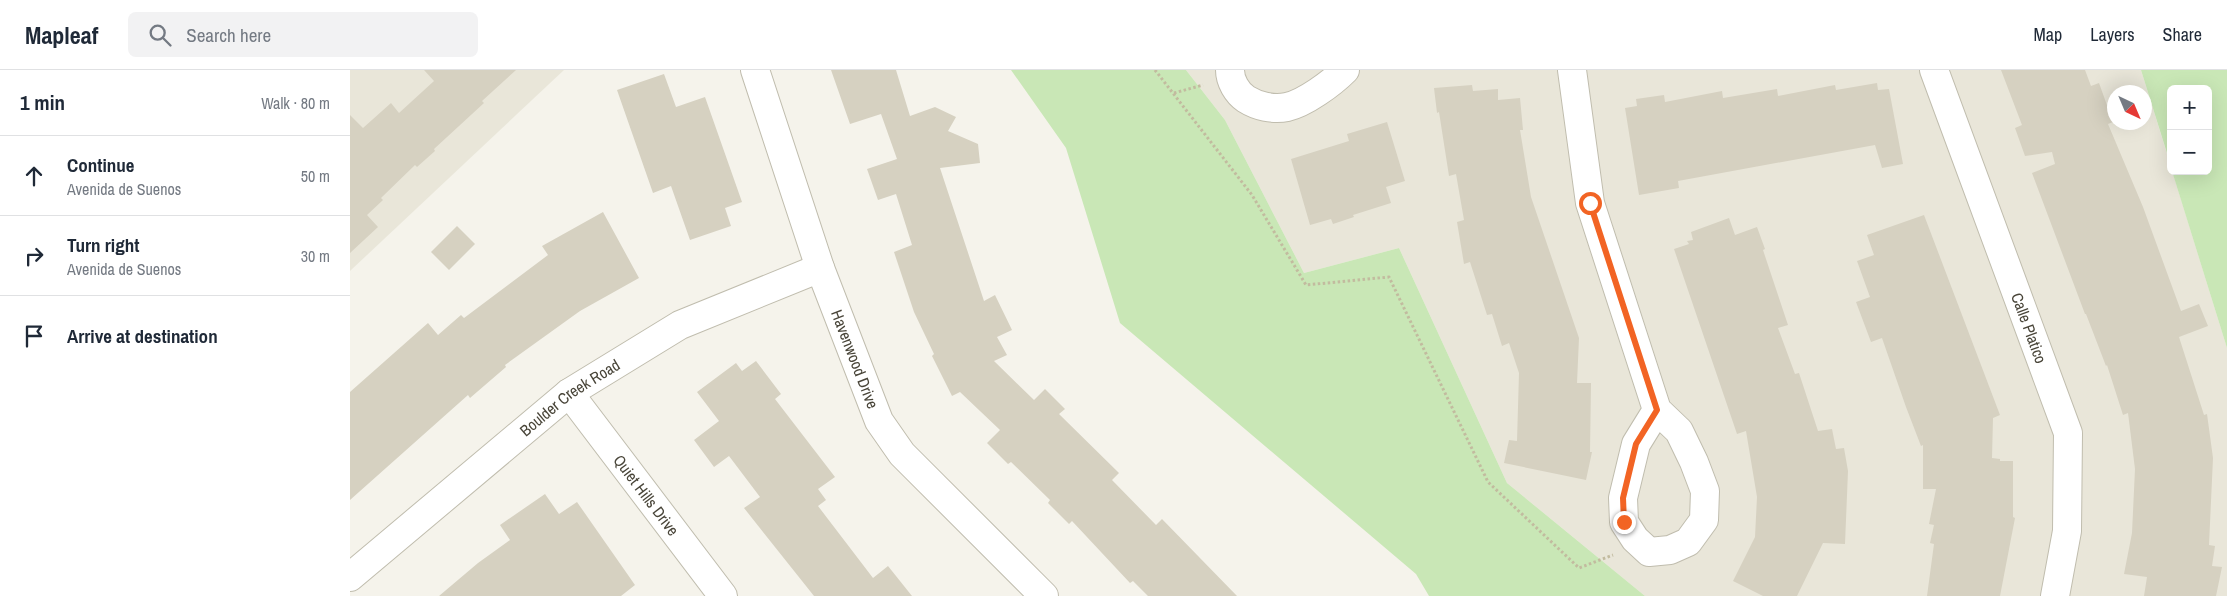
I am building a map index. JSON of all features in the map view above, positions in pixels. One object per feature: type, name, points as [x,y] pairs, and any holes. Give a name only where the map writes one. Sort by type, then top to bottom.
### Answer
[{"type":"street","name":"Havenwood Drive","points":[[755,70],[820,268],[880,421],[902,454],[1044,596]]},
{"type":"street","points":[[1230,70],[1230,76],[1239,94],[1258,106],[1286,107],[1314,94],[1345,70]]},
{"type":"street","points":[[1572,70],[1590,203],[1657,410],[1679,432],[1694,462],[1705,491],[1704,520],[1688,542],[1670,550],[1649,552],[1635,538],[1624,522],[1623,498],[1636,444],[1657,410]]},
{"type":"street","name":"Calle Platico","points":[[1934,70],[2068,433],[2067,531],[2055,596]]},
{"type":"street","name":"Boulder Creek Road","points":[[350,576],[568,393],[680,325],[820,268]]},
{"type":"street","name":"Quiet Hills Drive","points":[[568,393],[723,596]]},
{"type":"path","points":[[1155,70],[1252,195],[1306,285],[1389,277],[1488,482],[1579,568],[1641,545]]},
{"type":"shaded area","points":[[350,70],[564,70],[350,271]]},
{"type":"shaded area","points":[[1186,70],[2141,70],[2146,85],[2107,85],[2107,130],[2152,130],[2152,106],[2167,154],[2167,175],[2173,175],[2227,348],[2227,596],[1645,596],[1507,483],[1399,248],[1304,273],[1225,120]]},
{"type":"green space","points":[[1011,70],[1186,70],[1225,120],[1304,273],[1399,248],[1507,483],[1645,596],[1429,596],[1416,574],[1120,323],[1066,148]]},
{"type":"green space","points":[[2141,70],[2227,70],[2227,348],[2173,175],[2212,175],[2212,85],[2167,85],[2167,153],[2152,105],[2152,85],[2146,85]]},
{"type":"building","points":[[424,70],[516,70],[482,101],[484,103],[434,149],[435,151],[417,167],[415,165],[381,198],[383,200],[367,215],[378,227],[350,253],[350,115],[363,128],[391,103],[399,113],[434,81]]},
{"type":"building","points":[[831,70],[896,70],[910,116],[935,107],[956,117],[948,131],[978,144],[980,163],[940,168],[984,301],[995,295],[1012,330],[997,337],[1007,355],[994,361],[1034,400],[1045,389],[1065,409],[1059,414],[1119,473],[1112,480],[1156,525],[1162,519],[1237,596],[1148,596],[1133,581],[1130,583],[1072,521],[1069,524],[1048,503],[1050,500],[1011,462],[1008,464],[987,443],[1000,430],[960,392],[952,396],[932,356],[934,354],[914,312],[894,252],[912,245],[896,194],[878,200],[867,169],[897,159],[881,114],[850,124]]},
{"type":"building","points":[[2001,70],[2085,70],[2091,86],[2099,83],[2107,105],[2107,130],[2111,130],[2143,207],[2181,311],[2199,304],[2208,326],[2179,337],[2204,415],[2207,414],[2213,458],[2209,545],[2215,546],[2212,566],[2222,567],[2216,596],[2144,596],[2147,577],[2124,574],[2132,533],[2135,469],[2128,413],[2123,415],[2107,365],[2085,314],[2032,173],[2055,164],[2052,152],[2025,156],[2015,128],[2022,125]]},
{"type":"building","points":[[664,74],[676,107],[705,97],[742,202],[725,208],[731,226],[690,240],[671,186],[653,193],[617,90]]},
{"type":"building","points":[[1877,83],[1878,90],[1889,89],[1903,164],[1882,168],[1875,145],[1678,181],[1679,188],[1639,195],[1625,108],[1637,106],[1636,99],[1664,95],[1665,102],[1722,91],[1723,98],[1777,89],[1778,96],[1835,85],[1836,90]]},
{"type":"building","points":[[1472,85],[1473,91],[1498,89],[1498,100],[1520,98],[1523,130],[1520,130],[1531,197],[1579,338],[1577,383],[1591,383],[1590,452],[1592,452],[1586,480],[1504,463],[1509,440],[1517,441],[1519,373],[1509,343],[1502,346],[1492,314],[1487,315],[1470,262],[1464,264],[1457,222],[1464,220],[1456,174],[1449,176],[1434,88]]},
{"type":"building","points":[[1387,122],[1405,181],[1386,187],[1391,203],[1353,215],[1354,217],[1333,224],[1331,219],[1310,225],[1291,159],[1349,141],[1347,134]]},
{"type":"building","points":[[603,212],[639,278],[580,311],[505,365],[506,367],[470,398],[468,395],[350,500],[350,392],[428,323],[438,335],[461,315],[464,318],[548,255],[542,246]]},
{"type":"building","points":[[1924,215],[2000,415],[1993,418],[1992,458],[2000,459],[2000,461],[2013,461],[2013,517],[2015,518],[2000,596],[1927,596],[1934,544],[1930,543],[1934,525],[1929,524],[1936,489],[1923,489],[1923,445],[1921,446],[1906,407],[1882,338],[1871,342],[1856,302],[1870,297],[1857,261],[1874,255],[1867,235]]},
{"type":"building","points":[[1729,218],[1735,235],[1757,227],[1788,325],[1778,328],[1795,374],[1799,373],[1818,431],[1832,429],[1836,449],[1844,448],[1848,471],[1845,544],[1823,543],[1797,596],[1763,596],[1733,581],[1755,537],[1757,497],[1746,431],[1737,434],[1674,249],[1689,244],[1687,241],[1693,240],[1691,232]]},
{"type":"building","points":[[457,226],[475,244],[449,270],[431,252]]},
{"type":"building","points":[[756,361],[781,394],[775,399],[835,477],[818,489],[826,500],[818,506],[873,578],[888,566],[912,596],[814,596],[744,508],[760,497],[729,456],[714,467],[694,440],[719,421],[697,392],[736,363],[742,371]]},
{"type":"building","points":[[545,494],[559,514],[577,502],[635,585],[621,596],[439,596],[478,563],[510,540],[500,525]]},
{"type":"route","points":[[1590,203],[1657,410],[1636,444],[1623,498],[1624,522]]}]
